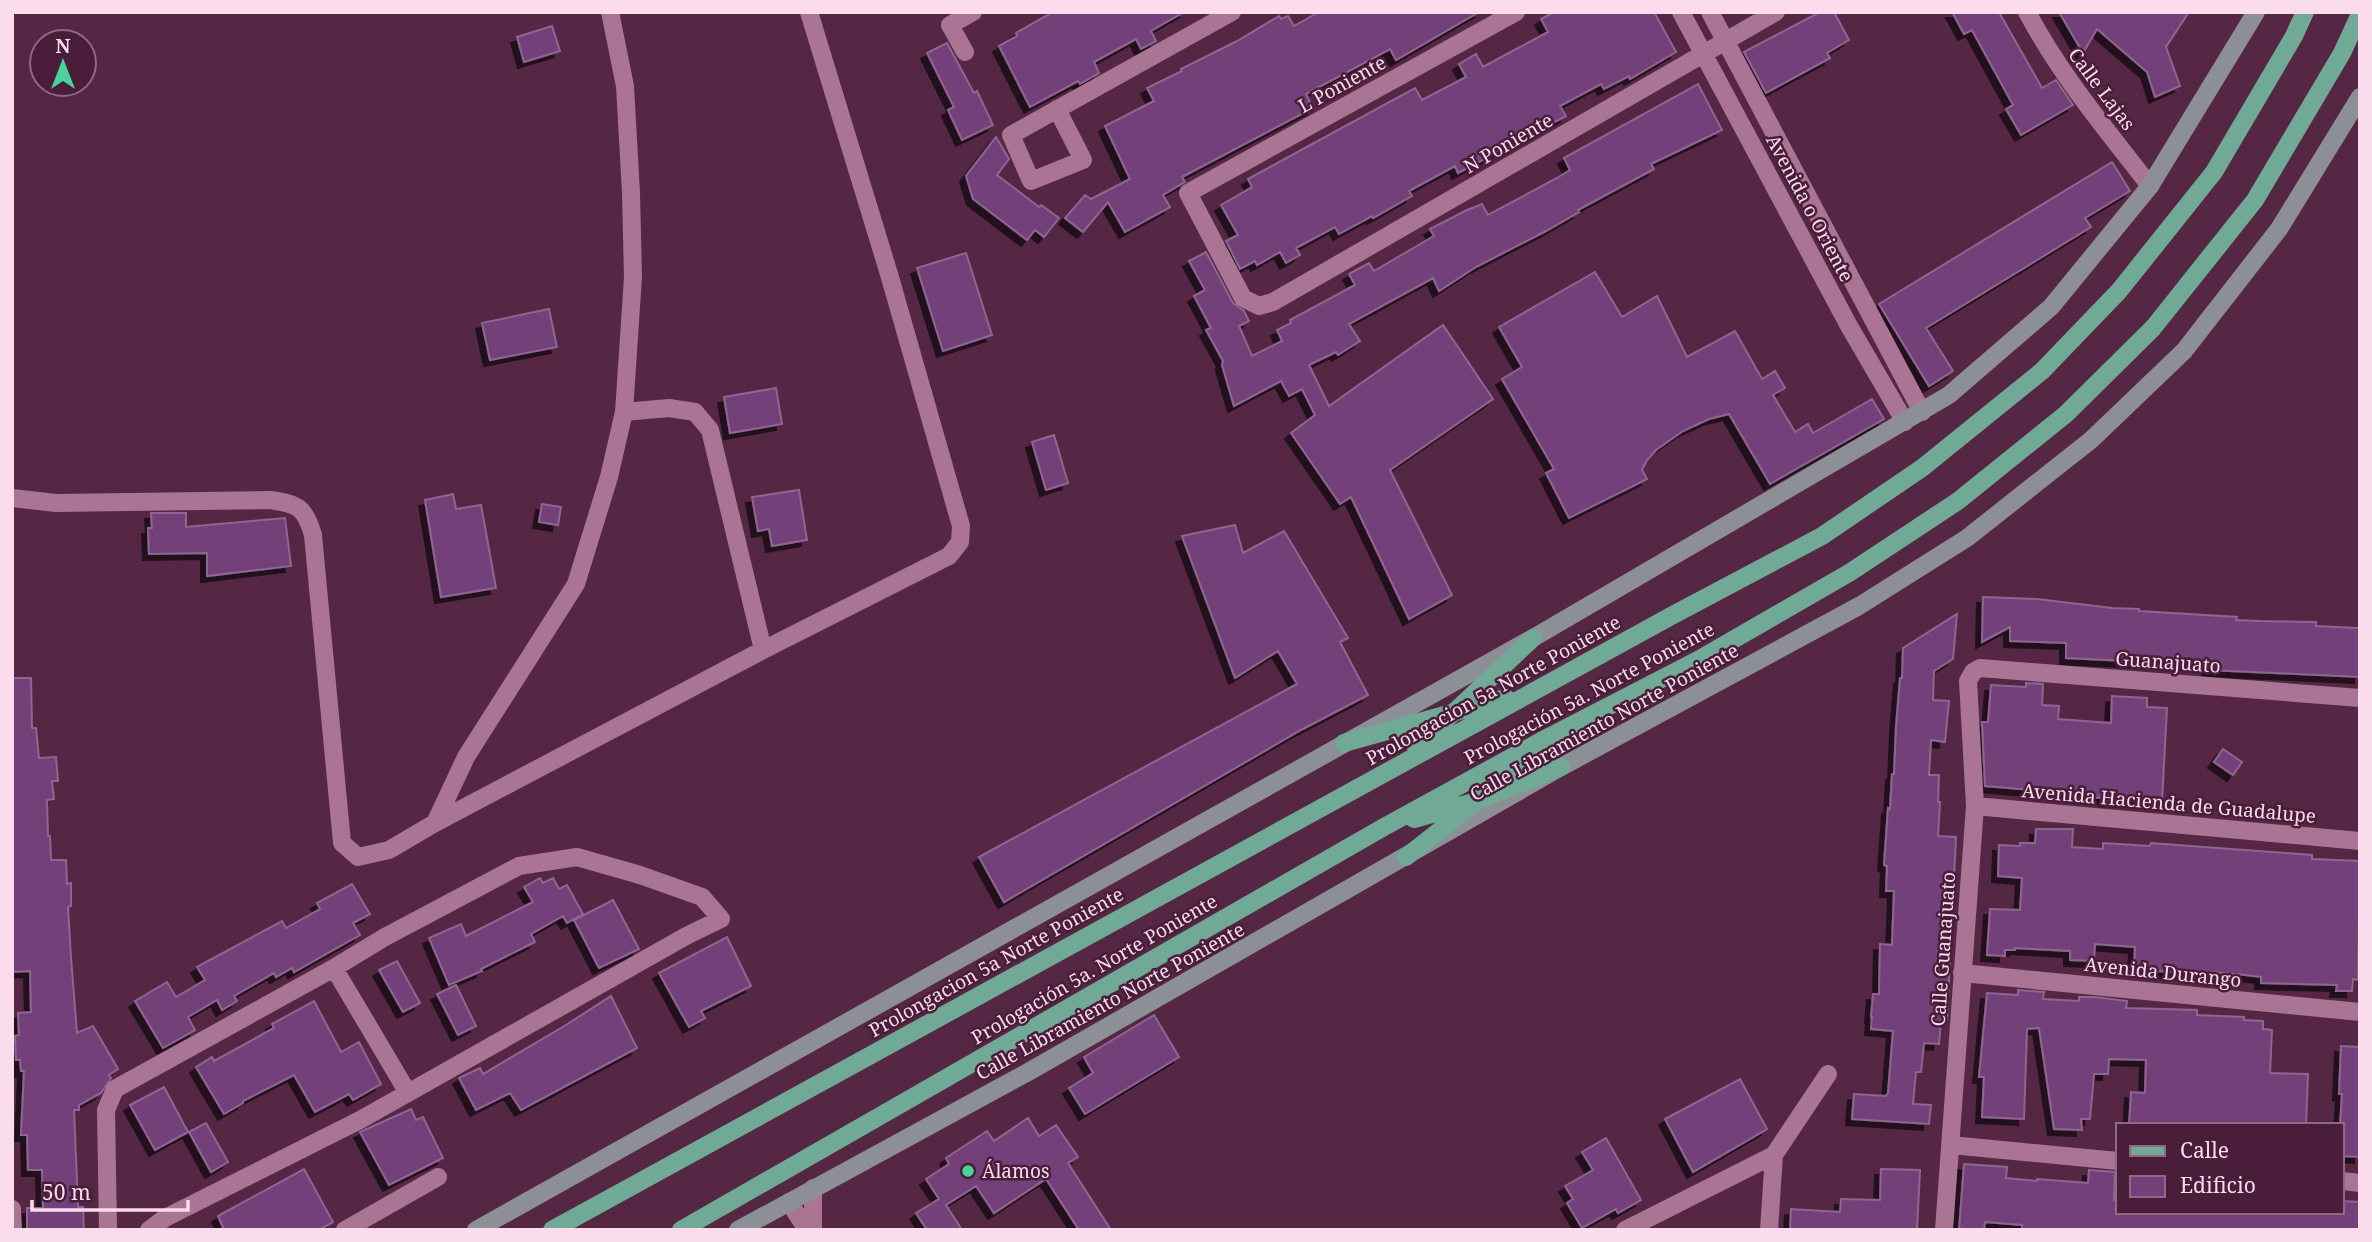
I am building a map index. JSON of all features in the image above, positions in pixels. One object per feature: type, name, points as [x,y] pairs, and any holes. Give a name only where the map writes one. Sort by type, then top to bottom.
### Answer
[{"type":"main road","name":"Prolongacion 5a Norte Poniente","points":[[552,1230],[1822,536],[1922,468],[2042,371],[2119,291],[2214,172],[2294,36],[2305,12]]},
{"type":"main road","name":"Prologación 5a. Norte Poniente","points":[[681,1230],[1384,827],[1543,740],[1698,660],[1849,573],[1958,501],[2066,414],[2153,327],[2255,200],[2342,54],[2360,14]]},
{"type":"main road","points":[[1397,766],[1533,638]]},
{"type":"main road","points":[[1344,743],[1537,690]]},
{"type":"main road","points":[[1406,857],[1477,801],[1543,740]]},
{"type":"main road","points":[[1384,827],[1477,801],[1561,767]]},
{"type":"street","points":[[435,823],[466,757],[576,584],[610,477],[624,412],[633,277],[625,86],[610,12]]},
{"type":"street","points":[[12,498],[56,503],[270,500],[293,503],[307,516],[313,535],[342,843],[358,857],[389,850],[435,823],[763,650],[949,556],[960,542],[961,526],[905,327],[809,12]]},
{"type":"street","points":[[965,52],[950,25],[973,12]]},
{"type":"street","points":[[1058,109],[1232,12]]},
{"type":"street","name":"L Poniente","points":[[1259,306],[1243,298],[1188,193],[1516,12]]},
{"type":"street","name":"Avenida o Oriente","points":[[1681,12],[1849,327],[1905,422]]},
{"type":"street","name":"Avenida o Oriente","points":[[1710,12],[1922,412]]},
{"type":"street","name":"N Poniente","points":[[1259,306],[1273,302],[1776,12]]},
{"type":"street","name":"Calle Lajas","points":[[2026,12],[2048,53],[2069,83],[2150,186]]},
{"type":"street","points":[[476,1230],[1533,638],[1949,395],[2051,307],[2150,186],[2256,12]]},
{"type":"street","name":"Calle Libramiento Norte Poniente","points":[[738,1230],[1030,1071],[1561,767],[1859,606],[1967,538],[2091,440],[2184,351],[2279,229],[2360,97]]},
{"type":"street","points":[[624,412],[669,408],[695,412],[710,430],[763,650]]},
{"type":"street","name":"Guanajuato","points":[[1973,672],[1980,668],[2360,698]]},
{"type":"street","name":"Calle Guanajuato","points":[[1944,1230],[1975,806],[1968,681],[1973,672]]},
{"type":"street","name":"Avenida Hacienda de Guadalupe","points":[[1975,806],[2360,841]]},
{"type":"street","points":[[108,1230],[106,1110],[115,1089],[334,968],[384,937],[519,866],[577,857],[702,897],[721,919],[408,1093],[165,1218],[149,1230]]},
{"type":"street","points":[[334,968],[408,1093]]},
{"type":"street","name":"Avenida Durango","points":[[1962,973],[2360,1012]]},
{"type":"street","points":[[1625,1230],[1774,1155],[1828,1074]]},
{"type":"street","points":[[1951,1146],[2116,1161]]},
{"type":"street","points":[[1769,1230],[1774,1155]]},
{"type":"street","points":[[345,1230],[438,1177]]},
{"type":"street","points":[[813,1188],[813,1230]]},
{"type":"street","points":[[789,1202],[807,1230]]},
{"type":"street","points":[[12,1209],[13,1230]]},
{"type":"building","points":[[1053,12],[1184,12],[1151,31],[1156,41],[1141,49],[1136,39],[1094,62],[1099,73],[1080,84],[1078,81],[1030,107],[999,46]]},
{"type":"building","points":[[1319,12],[1479,12],[1396,60],[1390,49],[1306,94],[1313,108],[1182,177],[1185,182],[1163,195],[1170,207],[1125,232],[1108,202],[1083,232],[1065,218],[1085,195],[1091,199],[1130,179],[1105,126],[1154,101],[1147,88],[1279,16],[1281,19],[1288,16],[1294,26]]},
{"type":"building","points":[[1554,12],[1654,12],[1676,52],[1630,79],[1629,76],[1604,89],[1601,84],[1560,106],[1566,116],[1458,173],[1455,166],[1409,191],[1412,196],[1373,218],[1372,216],[1339,234],[1335,227],[1296,248],[1300,255],[1286,263],[1280,252],[1257,265],[1255,261],[1240,269],[1226,241],[1238,235],[1221,205],[1252,187],[1248,179],[1415,88],[1422,100],[1466,77],[1459,64],[1476,54],[1483,67],[1548,32],[1541,19]]},
{"type":"building","points":[[1820,12],[1834,12],[1849,40],[1827,53],[1830,58],[1766,93],[1744,52]]},
{"type":"building","points":[[1952,12],[2004,12],[2000,14],[2042,88],[2056,80],[2073,105],[2021,135],[2006,109],[2013,105],[1972,30],[1964,34]]},
{"type":"building","points":[[2059,12],[2189,12],[2166,47],[2180,86],[2155,97],[2147,72],[2097,29],[2083,53]]},
{"type":"building","points":[[552,26],[560,51],[524,62],[517,37]]},
{"type":"building","points":[[947,43],[974,93],[977,91],[993,125],[962,140],[948,110],[954,107],[927,53]]},
{"type":"building","points":[[1698,84],[1722,130],[1651,164],[1654,169],[1578,210],[1579,212],[1546,231],[1476,267],[1439,291],[1433,278],[1349,324],[1360,341],[1338,355],[1336,352],[1309,365],[1329,406],[1443,325],[1493,399],[1390,470],[1452,595],[1409,619],[1351,497],[1340,504],[1291,433],[1315,415],[1302,389],[1289,396],[1281,381],[1234,406],[1223,361],[1206,330],[1211,328],[1194,296],[1205,290],[1189,261],[1206,252],[1233,303],[1244,311],[1249,321],[1239,326],[1252,356],[1282,341],[1277,330],[1291,323],[1290,320],[1355,285],[1349,274],[1369,263],[1374,271],[1434,236],[1430,229],[1467,210],[1482,204],[1488,215],[1557,178],[1570,170],[1564,158]]},
{"type":"building","points":[[996,137],[1009,159],[997,175],[1039,207],[1041,205],[1059,218],[1044,237],[1035,230],[1027,240],[973,199],[966,176]]},
{"type":"building","points":[[2112,162],[2130,191],[2085,218],[2091,227],[1926,328],[1953,371],[1929,386],[1879,304]]},
{"type":"building","points":[[966,253],[992,335],[943,351],[917,268]]},
{"type":"building","points":[[1595,272],[1622,317],[1657,296],[1687,357],[1735,331],[1762,379],[1775,371],[1785,388],[1773,395],[1795,432],[1808,424],[1813,433],[1872,399],[1884,419],[1770,484],[1729,414],[1709,419],[1683,431],[1656,450],[1642,470],[1647,479],[1569,518],[1546,473],[1554,469],[1502,379],[1522,367],[1499,327]]},
{"type":"building","points":[[549,309],[557,347],[490,360],[482,323]]},
{"type":"building","points":[[776,388],[782,424],[730,433],[724,397]]},
{"type":"building","points":[[1054,435],[1068,483],[1046,490],[1032,442]]},
{"type":"building","points":[[799,490],[807,540],[772,546],[769,529],[758,531],[752,497]]},
{"type":"building","points":[[453,494],[456,509],[481,505],[496,588],[441,597],[425,500]]},
{"type":"building","points":[[542,504],[561,507],[558,525],[539,522]]},
{"type":"building","points":[[151,513],[186,513],[186,527],[285,518],[291,566],[207,576],[207,553],[149,554],[148,528],[152,528]]},
{"type":"building","points":[[1235,525],[1243,553],[1284,531],[1348,638],[1340,642],[1368,695],[1301,730],[1004,902],[979,857],[1297,684],[1278,651],[1235,678],[1182,536]]},
{"type":"building","points":[[1983,597],[2037,599],[2139,611],[2237,617],[2236,620],[2316,622],[2316,626],[2358,628],[2360,677],[2208,670],[2208,665],[2066,658],[2066,643],[2010,641],[2010,627],[1982,642]]},
{"type":"building","points":[[1957,614],[1953,659],[1934,671],[1933,700],[1949,701],[1945,742],[1931,740],[1929,775],[1939,775],[1938,836],[1956,837],[1947,1020],[1941,1020],[1939,1044],[1924,1043],[1921,1072],[1916,1072],[1913,1104],[1931,1105],[1929,1124],[1852,1119],[1854,1094],[1886,1096],[1888,1093],[1893,1031],[1871,1029],[1871,1017],[1873,994],[1879,994],[1880,944],[1892,945],[1894,891],[1886,891],[1887,866],[1884,865],[1903,648]]},
{"type":"building","points":[[12,678],[31,678],[32,728],[36,728],[39,758],[56,757],[58,781],[52,781],[54,799],[47,800],[48,836],[51,860],[66,860],[67,884],[71,883],[71,906],[68,907],[77,1033],[93,1026],[118,1069],[109,1075],[111,1078],[101,1093],[79,1105],[79,1110],[74,1110],[78,1207],[83,1207],[84,1230],[27,1230],[27,1208],[43,1208],[42,1170],[28,1170],[27,1135],[21,1135],[24,1071],[21,1071],[20,1060],[16,1060],[18,1013],[31,1012],[30,971],[12,972]]},
{"type":"building","points":[[2026,683],[2043,684],[2042,705],[2059,706],[2058,719],[2111,723],[2112,696],[2147,698],[2147,707],[2167,708],[2162,802],[2105,800],[2078,797],[2078,794],[1985,786],[1982,722],[1988,722],[1991,685],[2026,687]]},
{"type":"building","points":[[2223,749],[2242,762],[2233,775],[2214,762]]},
{"type":"building","points":[[2036,829],[2073,829],[2072,847],[2103,849],[2103,843],[2150,846],[2151,843],[2312,855],[2312,859],[2360,861],[2358,980],[2353,979],[2352,991],[2336,991],[2337,985],[2261,983],[2261,977],[2245,975],[2211,972],[2210,977],[2134,969],[2135,947],[2095,944],[2094,961],[2070,960],[2070,951],[2015,948],[2005,950],[2005,956],[1987,955],[1990,909],[2020,910],[2022,878],[1998,876],[1999,845],[2020,846],[2020,843],[2035,843]]},
{"type":"building","points":[[540,878],[543,883],[553,878],[559,889],[567,885],[583,914],[567,923],[563,916],[531,934],[535,942],[481,969],[482,971],[449,985],[429,938],[461,924],[466,936],[533,902],[524,887]]},
{"type":"building","points":[[352,884],[370,914],[353,923],[360,935],[294,972],[292,968],[276,977],[274,973],[234,996],[237,1001],[222,1010],[217,1000],[188,1017],[195,1030],[163,1048],[135,1001],[167,982],[176,997],[205,980],[197,967],[282,921],[286,928],[320,909],[317,903]]},
{"type":"building","points":[[613,900],[639,949],[599,968],[574,920]]},
{"type":"building","points":[[727,937],[751,986],[701,1011],[705,1018],[689,1027],[659,973]]},
{"type":"building","points":[[397,961],[420,1003],[403,1012],[379,970]]},
{"type":"building","points":[[456,985],[476,1026],[458,1035],[437,994]]},
{"type":"building","points":[[2018,990],[2044,992],[2043,999],[2079,1001],[2079,997],[2095,997],[2127,1001],[2126,1008],[2197,1010],[2197,1015],[2244,1017],[2244,1020],[2263,1021],[2263,1029],[2272,1030],[2270,1073],[2308,1074],[2306,1123],[2129,1123],[2131,1092],[2145,1093],[2146,1060],[2109,1059],[2108,1074],[2094,1074],[2090,1119],[2081,1119],[2082,1130],[2054,1129],[2039,1028],[2027,1029],[2024,1119],[1982,1117],[1984,1077],[1979,1077],[1987,993],[2018,995]]},
{"type":"building","points":[[611,996],[637,1048],[521,1110],[510,1093],[476,1110],[459,1078],[480,1068],[483,1074]]},
{"type":"building","points":[[314,1001],[341,1052],[359,1042],[381,1084],[353,1100],[349,1094],[315,1112],[294,1075],[243,1101],[224,1114],[196,1067],[212,1057],[214,1061],[274,1028],[272,1024]]},
{"type":"building","points":[[1154,1015],[1179,1057],[1085,1114],[1069,1088],[1093,1073],[1084,1057]]},
{"type":"building","points":[[2341,1046],[2360,1047],[2360,1157],[2344,1156],[2344,1123],[2340,1123],[2342,1094],[2339,1094]]},
{"type":"building","points":[[1740,1079],[1767,1129],[1693,1172],[1665,1119]]},
{"type":"building","points":[[164,1087],[188,1132],[155,1150],[130,1105]]},
{"type":"building","points":[[411,1109],[416,1120],[423,1117],[443,1158],[389,1185],[360,1132]]},
{"type":"building","name":"Álamos","points":[[1028,1118],[1039,1136],[1056,1125],[1078,1157],[1068,1163],[1111,1230],[1079,1230],[1046,1179],[994,1213],[976,1186],[946,1205],[962,1230],[927,1230],[916,1213],[939,1199],[926,1179],[949,1164],[946,1158],[987,1131],[994,1141]]},
{"type":"building","points":[[206,1123],[228,1162],[211,1172],[189,1132]]},
{"type":"building","points":[[1606,1138],[1641,1200],[1618,1213],[1616,1209],[1582,1228],[1567,1203],[1573,1199],[1565,1186],[1593,1170],[1582,1152]]},
{"type":"building","points":[[1964,1164],[2007,1167],[2006,1178],[2037,1181],[2088,1183],[2089,1170],[2115,1172],[2116,1214],[2344,1214],[2344,1201],[2360,1202],[2360,1230],[2022,1230],[2022,1225],[1985,1222],[1984,1230],[1959,1230]]},
{"type":"building","points":[[304,1169],[333,1222],[319,1230],[224,1230],[218,1216]]},
{"type":"building","points":[[1881,1169],[1920,1170],[1917,1230],[1790,1230],[1791,1209],[1840,1212],[1841,1199],[1880,1200]]},
{"type":"place","name":"Álamos","points":[[968,1171]]}]
